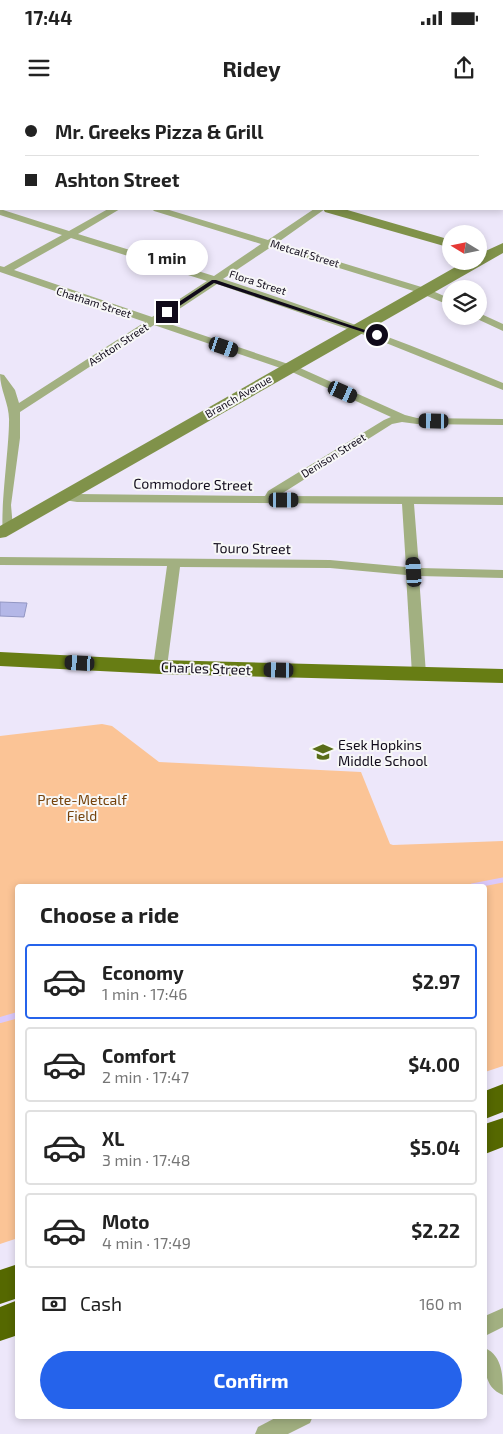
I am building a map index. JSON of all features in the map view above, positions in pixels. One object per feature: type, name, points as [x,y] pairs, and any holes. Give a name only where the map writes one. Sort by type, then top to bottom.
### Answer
[{"type":"highway","points":[[487,1104],[503,1098]]},
{"type":"highway","points":[[487,1138],[503,1132]]},
{"type":"highway","points":[[0,1288],[15,1282]]},
{"type":"highway","points":[[0,1324],[15,1318]]},
{"type":"main road","points":[[333,210],[442,241]]},
{"type":"main road","name":"Branch Avenue","points":[[488,255],[503,248]]},
{"type":"main road","points":[[488,259],[503,262]]},
{"type":"main road","name":"Branch Avenue","points":[[4,530],[460,270]]},
{"type":"main road","name":"Charles Street","points":[[0,659],[160,667],[503,676]]},
{"type":"street","points":[[3,270],[113,210]]},
{"type":"street","name":"Metcalf Street","points":[[160,210],[270,242],[424,291],[442,299]]},
{"type":"street","name":"Ashton Street","points":[[14,411],[152,322],[318,210]]},
{"type":"street","name":"Flora Street","points":[[0,212],[359,328],[447,362],[503,387]]},
{"type":"street","name":"Chatham Street","points":[[3,270],[288,368],[402,418],[417,421],[503,422]]},
{"type":"street","points":[[487,320],[503,328]]},
{"type":"street","points":[[0,377],[11,394],[14,411],[14,438],[2,506],[4,530]]},
{"type":"street","name":"Denison Street","points":[[268,500],[272,494],[388,422],[402,418]]},
{"type":"street","name":"Commodore Street","points":[[62,496],[76,498],[268,500],[503,500]]},
{"type":"street","points":[[408,500],[419,674]]},
{"type":"street","name":"Touro Street","points":[[0,561],[330,564],[414,572],[503,574]]},
{"type":"street","points":[[160,667],[174,562]]},
{"type":"street","points":[[487,1325],[503,1317]]},
{"type":"street","points":[[487,1361],[503,1386]]},
{"type":"street","points":[[266,1434],[296,1419]]},
{"type":"green space","name":"Prete-Metcalf Field","points":[[102,724],[112,726],[159,762],[361,772],[390,844],[503,841],[503,1066],[487,1071],[487,884],[15,884],[15,1239],[0,1244],[0,736]]},
{"type":"building","points":[[0,602],[27,603],[24,617],[0,616]]},
{"type":"waterway","points":[[482,884],[503,880]]},
{"type":"waterway","points":[[0,1020],[15,1016]]},
{"type":"place","name":"Esek Hopkins Middle School","points":[[323,752]]},
{"type":"route","points":[[167,312],[214,281],[377,335]]}]
